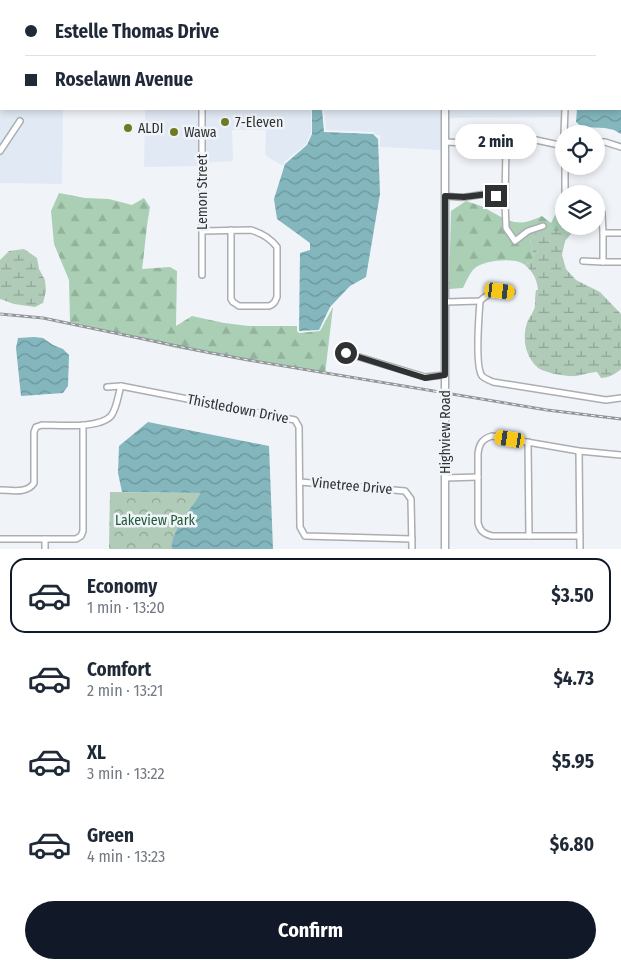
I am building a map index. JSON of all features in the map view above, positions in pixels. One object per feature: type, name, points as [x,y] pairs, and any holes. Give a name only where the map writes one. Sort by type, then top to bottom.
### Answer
[{"type":"street","name":"Lemon Street","points":[[202,110],[202,275]]},
{"type":"street","name":"Highview Road","points":[[445,110],[446,548]]},
{"type":"street","points":[[564,125],[565,110]]},
{"type":"street","points":[[0,151],[20,121]]},
{"type":"street","points":[[445,142],[489,144],[506,147],[536,140],[555,144]]},
{"type":"street","points":[[605,142],[621,147]]},
{"type":"street","points":[[506,147],[506,228],[514,241],[528,231],[543,226]]},
{"type":"street","points":[[445,196],[464,197],[488,194],[496,196],[505,202]]},
{"type":"street","points":[[202,231],[231,230],[251,230],[256,231],[273,242],[277,247],[277,297],[273,304],[269,306],[239,306],[232,302],[231,230]]},
{"type":"street","points":[[605,233],[621,233]]},
{"type":"street","points":[[603,235],[603,262]]},
{"type":"street","points":[[583,262],[621,262]]},
{"type":"street","points":[[445,302],[480,301],[489,293],[500,291],[512,292]]},
{"type":"street","points":[[480,301],[479,360],[480,371],[487,380],[606,400],[621,398]]},
{"type":"street","points":[[346,353],[425,378],[445,375]]},
{"type":"street","name":"Thistledown Drive","points":[[107,386],[121,386],[295,420],[299,427],[300,527],[305,536],[412,539]]},
{"type":"street","points":[[0,490],[26,490],[31,488],[34,483],[34,432],[36,427],[42,425],[95,424],[105,420],[111,416],[114,410],[121,386]]},
{"type":"street","points":[[0,539],[76,539],[84,532],[83,425]]},
{"type":"street","points":[[580,536],[492,536],[481,530],[478,523],[478,449],[484,439],[492,436],[579,451],[621,455]]},
{"type":"street","points":[[528,442],[529,536]]},
{"type":"street","points":[[579,451],[580,549]]},
{"type":"street","points":[[445,478],[478,477]]},
{"type":"street","name":"Vinetree Drive","points":[[300,482],[405,491],[411,499],[412,549]]},
{"type":"street","points":[[45,539],[45,549]]},
{"type":"shaded area","points":[[0,110],[63,110],[62,184],[0,183],[0,155],[23,120],[19,118],[0,147]]},
{"type":"shaded area","points":[[145,110],[199,110],[200,166],[144,167]]},
{"type":"shaded area","points":[[204,110],[311,110],[311,133],[306,144],[284,162],[283,166],[265,154],[266,130],[232,130],[233,161],[204,163]]},
{"type":"shaded area","points":[[324,110],[443,110],[441,150],[380,147],[380,135],[376,135],[373,132],[326,130]]},
{"type":"shaded area","points":[[447,110],[563,110],[563,117],[447,118]]},
{"type":"green space","points":[[59,193],[85,198],[109,199],[132,205],[144,198],[150,207],[142,269],[170,267],[177,271],[176,326],[192,316],[249,326],[297,326],[299,333],[320,331],[333,307],[325,374],[176,348],[70,322],[69,280],[54,244],[51,211]]},
{"type":"green space","points":[[466,201],[481,206],[503,218],[504,229],[514,244],[529,233],[546,227],[544,223],[527,229],[515,238],[508,227],[507,220],[525,222],[542,216],[551,223],[555,215],[555,233],[530,239],[534,257],[531,262],[525,265],[507,260],[486,263],[473,270],[463,288],[449,289],[451,211]]},
{"type":"green space","points":[[538,231],[555,231],[555,235],[570,235],[565,241],[562,255],[566,269],[576,280],[600,292],[621,314],[621,369],[614,374],[601,378],[597,372],[567,376],[540,369],[533,363],[527,352],[525,341],[527,323],[534,308],[536,290],[538,290],[534,276],[525,265],[531,262],[534,257],[530,239]]},
{"type":"green space","points":[[24,249],[37,258],[39,269],[45,280],[46,291],[43,303],[35,307],[14,304],[0,299],[0,260],[9,251]]},
{"type":"green space","name":"Lakeview Park","points":[[110,492],[201,493],[202,549],[109,549]]},
{"type":"water","points":[[312,110],[322,110],[324,132],[373,134],[378,139],[380,194],[366,277],[350,286],[330,307],[319,330],[299,331],[300,253],[310,250],[310,243],[277,219],[274,199],[285,164],[307,145],[312,134]]},
{"type":"water","points":[[577,110],[621,110],[621,134],[605,128],[605,125],[580,125],[576,122]]},
{"type":"water","points":[[18,338],[43,338],[63,349],[69,355],[68,386],[63,393],[21,396],[16,348]]},
{"type":"water","points":[[148,422],[269,446],[273,549],[172,549],[174,536],[178,528],[201,493],[122,492],[118,473],[119,446]]},
{"type":"railway","points":[[0,314],[43,318],[248,360],[547,410],[621,419]]},
{"type":"place","name":"7-Eleven","points":[[225,122]]},
{"type":"place","name":"ALDI","points":[[128,128]]},
{"type":"place","name":"Wawa","points":[[174,132]]},
{"type":"route","points":[[346,353],[425,378],[445,375],[445,196],[464,197],[481,194],[496,196]]}]
